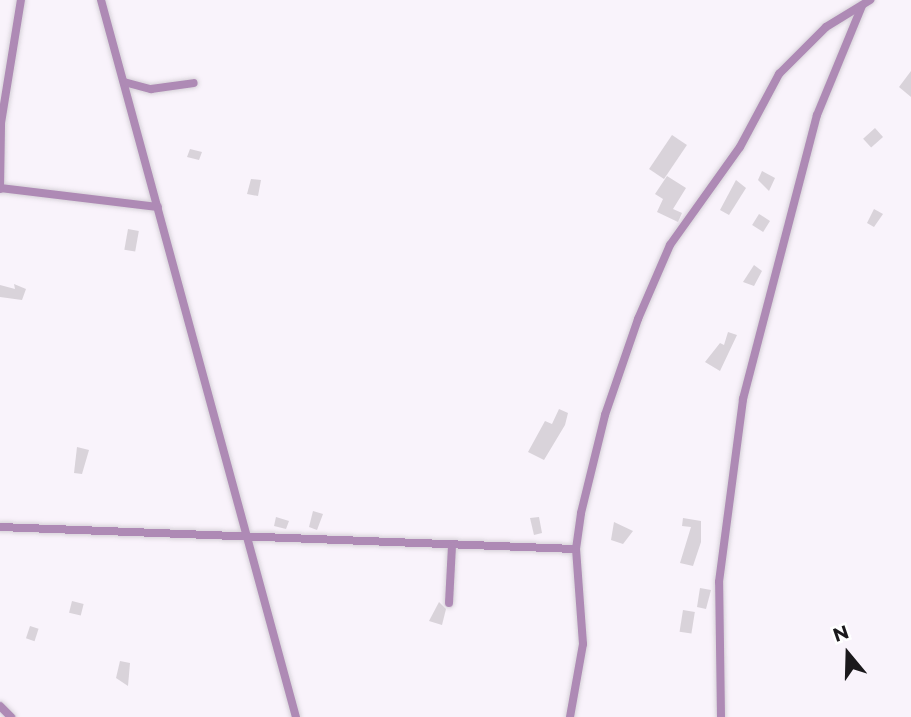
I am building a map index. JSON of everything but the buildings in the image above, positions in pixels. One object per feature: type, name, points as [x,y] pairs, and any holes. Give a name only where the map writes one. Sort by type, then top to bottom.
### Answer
[{"type":"street","points":[[21,0],[0,140],[0,188],[158,206]]},
{"type":"street","points":[[101,0],[296,717]]},
{"type":"street","points":[[570,717],[583,644],[576,550],[590,470],[620,362],[670,245],[740,147],[779,74],[826,27],[866,2]]},
{"type":"street","points":[[721,717],[719,582],[743,400],[817,115],[866,2]]},
{"type":"street","points":[[124,82],[151,89],[194,83]]},
{"type":"street","points":[[0,527],[576,550]]},
{"type":"street","points":[[449,603],[452,546]]},
{"type":"street","points":[[0,706],[11,717]]}]
